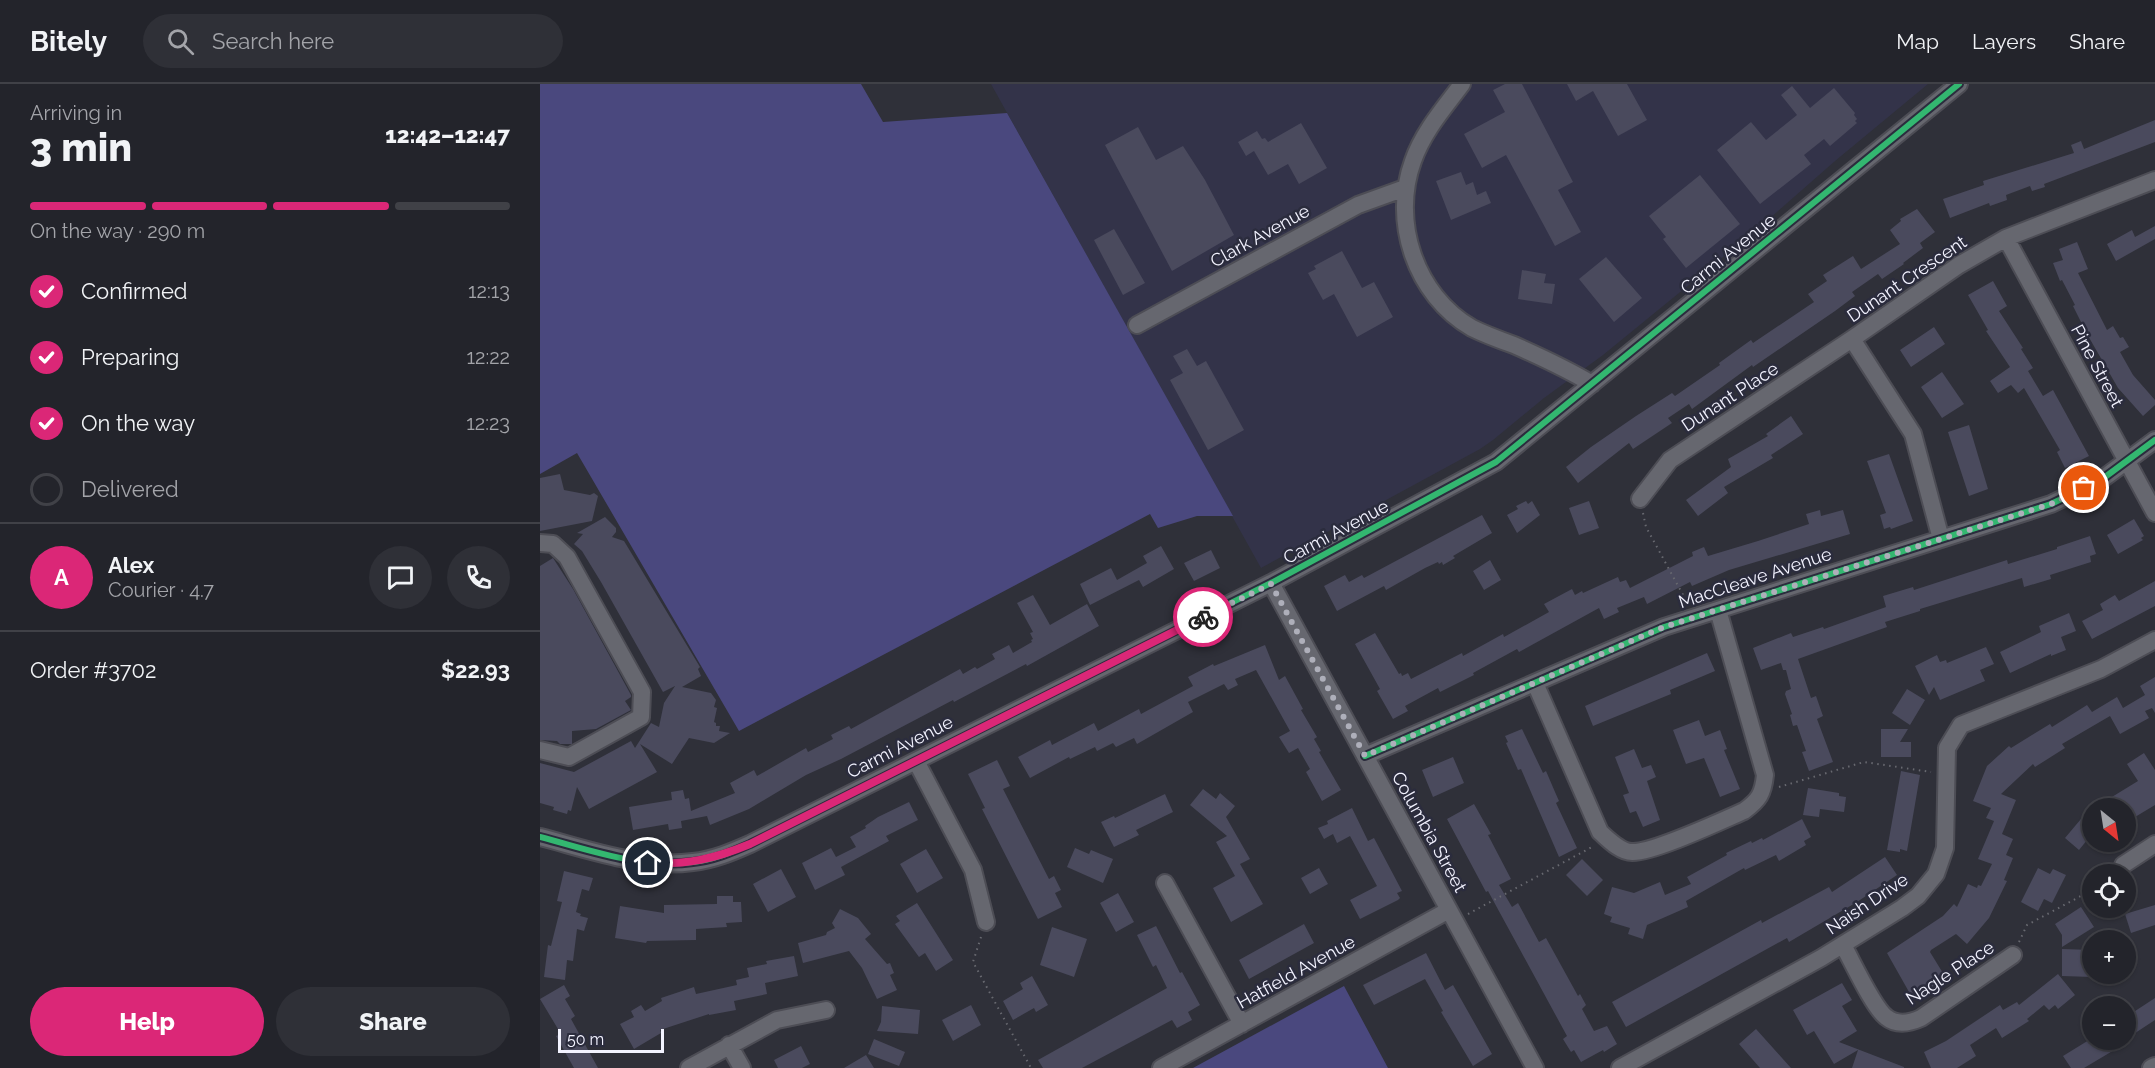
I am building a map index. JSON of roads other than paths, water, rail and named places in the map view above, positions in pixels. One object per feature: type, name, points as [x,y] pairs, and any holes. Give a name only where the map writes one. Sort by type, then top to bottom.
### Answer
[{"type":"street","points":[[1462,84],[1423,138],[1413,159],[1405,188],[1404,217],[1412,251],[1425,279],[1446,308],[1458,318],[1488,336],[1564,367],[1592,384]]},
{"type":"street","name":"Carmi Avenue","points":[[541,840],[636,861],[671,864],[695,862],[721,856],[750,844],[1271,584],[1496,462],[1959,84]]},
{"type":"street","name":"Dunant Crescent","points":[[1941,539],[1913,434],[1852,339],[1959,265],[2006,238],[2155,180]]},
{"type":"street","name":"Clark Avenue","points":[[1137,325],[1358,205],[1405,188]]},
{"type":"street","name":"Pine Street","points":[[2006,238],[2155,513]]},
{"type":"street","name":"Dunant Place","points":[[1640,499],[1670,460],[1852,339]]},
{"type":"street","name":"MacCleave Avenue","points":[[1365,756],[1664,627],[2051,504],[2101,480],[2155,440]]},
{"type":"street","points":[[540,543],[553,544],[567,557],[642,692],[640,717],[569,757],[540,750]]},
{"type":"street","name":"Columbia Street","points":[[1271,584],[1535,1068]]},
{"type":"street","points":[[1536,683],[1600,832],[1630,853],[1649,849],[1744,812],[1757,802],[1762,792],[1765,775],[1718,610]]},
{"type":"street","name":"Naish Drive","points":[[1620,1068],[1843,945],[1918,896],[1936,874],[1945,848],[1947,748],[1961,725],[2101,669],[2155,640]]},
{"type":"street","points":[[916,761],[973,870],[986,922]]},
{"type":"street","points":[[2125,864],[2155,844]]},
{"type":"street","points":[[1165,883],[1242,1024]]},
{"type":"street","name":"Hatfield Avenue","points":[[1161,1068],[1242,1024],[1453,917]]},
{"type":"street","name":"Nagle Place","points":[[1843,945],[1878,1009],[1887,1018],[1899,1023],[1911,1023],[1922,1018],[2013,955]]},
{"type":"street","points":[[689,1068],[777,1020],[826,1010]]},
{"type":"street","points":[[729,1045],[742,1068]]}]
